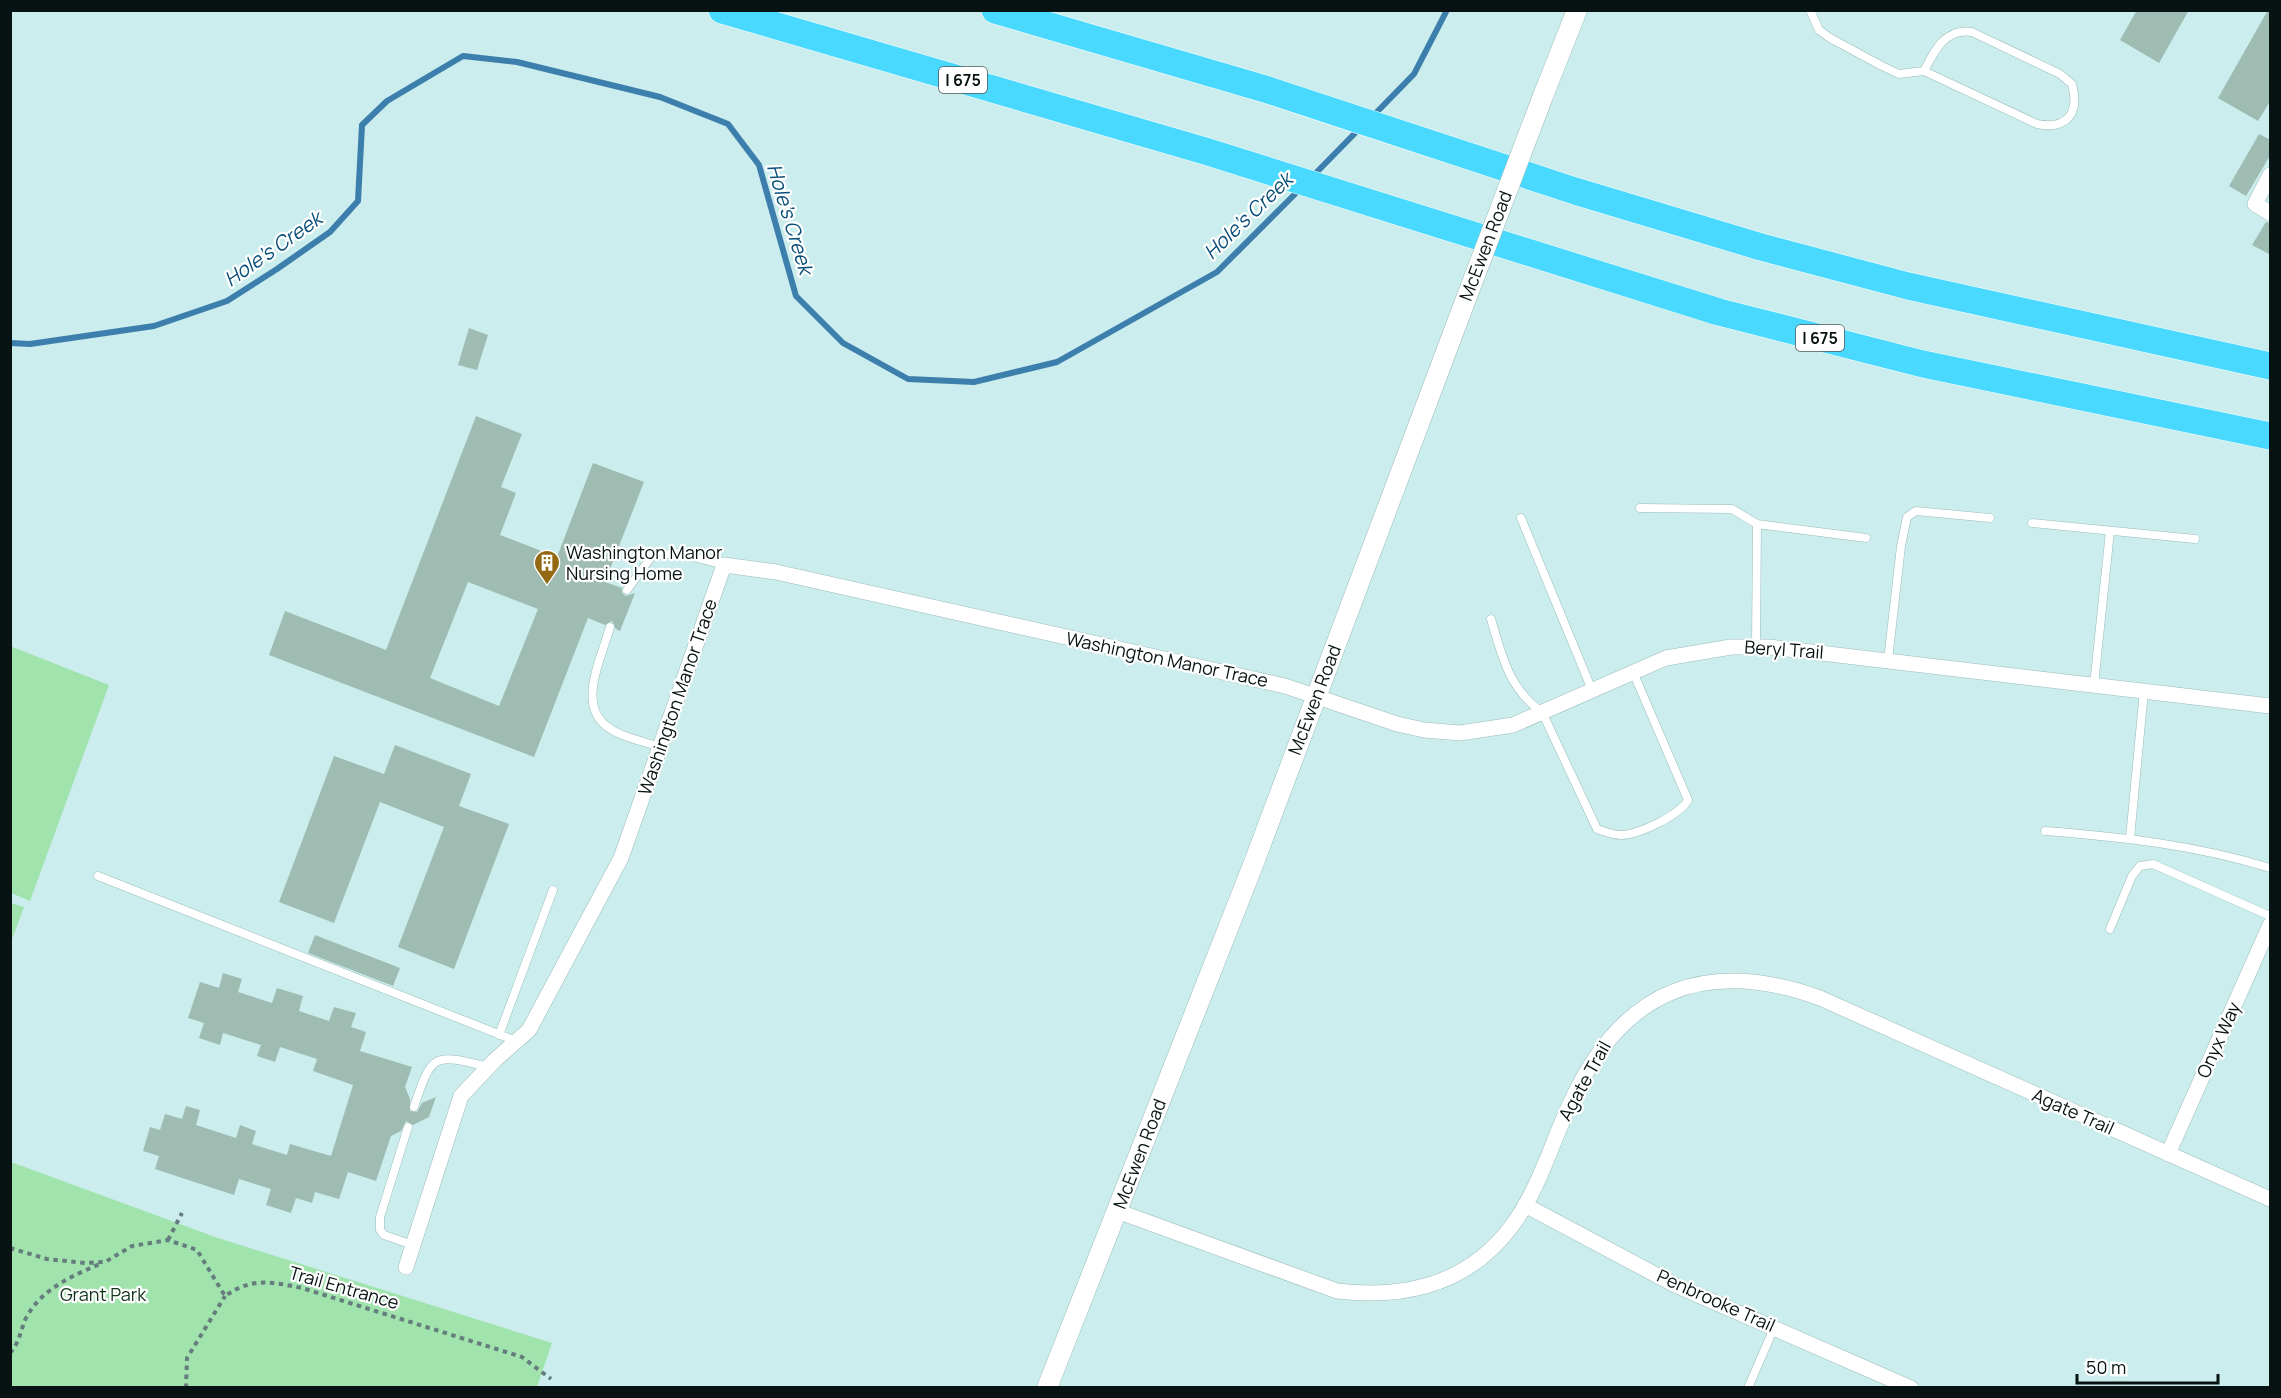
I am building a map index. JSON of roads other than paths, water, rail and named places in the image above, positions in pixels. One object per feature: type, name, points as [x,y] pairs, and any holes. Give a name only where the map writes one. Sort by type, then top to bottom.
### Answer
[{"type":"highway","name":"I 675","points":[[722,10],[1380,204],[1538,257],[1719,312],[1923,364],[2271,436]]},
{"type":"highway","points":[[994,10],[1265,89],[1761,247],[1942,294],[2271,366]]},
{"type":"street","name":"McEwen Road","points":[[1047,1388],[1118,1211],[1316,697],[1577,10]]},
{"type":"street","points":[[2271,175],[2254,204],[2271,213]]},
{"type":"street","name":"Washington Manor Trace","points":[[406,1267],[461,1096],[488,1067],[529,1030],[621,858],[724,565],[776,572],[1285,687],[1316,697]]},
{"type":"street","name":"Beryl Trail","points":[[1316,697],[1397,724],[1424,730],[1451,732],[1504,727],[1633,670],[1698,650],[1756,646],[2271,706]]},
{"type":"street","name":"Onyx Way","points":[[2168,1154],[2271,925]]},
{"type":"street","name":"Agate Trail","points":[[1118,1211],[1312,1284],[1364,1294],[1400,1293],[1430,1286],[1452,1276],[1494,1246],[1525,1205],[1571,1102],[1595,1056],[1609,1036],[1647,1004],[1669,993],[1711,981],[1766,982],[1820,999],[2271,1199]]},
{"type":"street","name":"Penbrooke Trail","points":[[1525,1205],[1675,1285],[1911,1388]]},
{"type":"lane","points":[[1810,10],[1819,30],[1899,74],[1924,71],[2037,124],[2057,125],[2066,121],[2075,103],[2072,84],[2060,74],[1972,32],[1957,32],[1944,40],[1936,48],[1924,71]]},
{"type":"lane","points":[[1640,508],[1732,509],[1757,524],[1866,538]]},
{"type":"lane","points":[[1888,660],[1901,546],[1907,517],[1916,511],[1990,518]]},
{"type":"lane","points":[[1521,518],[1592,690]]},
{"type":"lane","points":[[2032,523],[2195,539]]},
{"type":"lane","points":[[1756,646],[1757,524]]},
{"type":"lane","points":[[2094,684],[2110,531]]},
{"type":"lane","points":[[627,590],[652,556],[679,553],[724,565]]},
{"type":"lane","points":[[1491,619],[1505,668],[1525,700],[1542,712],[1598,829],[1623,836],[1670,817],[1683,808],[1688,800],[1633,670]]},
{"type":"lane","points":[[610,627],[591,693],[594,707],[603,724],[620,733],[660,747]]},
{"type":"lane","points":[[2130,838],[2144,691]]},
{"type":"lane","points":[[2045,831],[2130,838],[2228,855],[2271,868]]},
{"type":"lane","points":[[2109,929],[2132,876],[2140,866],[2153,864],[2271,916]]},
{"type":"lane","points":[[98,876],[516,1041]]},
{"type":"lane","points":[[499,1035],[553,890]]},
{"type":"lane","points":[[414,1107],[426,1071],[432,1063],[450,1057],[488,1067]]},
{"type":"lane","points":[[408,1127],[380,1217],[380,1230],[384,1235],[413,1245]]},
{"type":"lane","points":[[1748,1388],[1774,1328]]},
{"type":"waterway","name":"Hole's Creek","points":[[1372,117],[1414,74],[1447,10]]},
{"type":"waterway","name":"Hole's Creek","points":[[10,343],[30,344],[154,326],[227,301],[330,232],[358,201],[362,125],[387,101],[463,56],[517,62],[660,97],[728,124],[759,165],[796,296],[843,343],[908,379],[974,382],[1057,362],[1217,272],[1301,188]]},
{"type":"waterway","name":"Hole's Creek","points":[[1313,176],[1360,128]]},
{"type":"place","name":"Washington Manor Nursing Home","points":[[547,586]]},
{"type":"park label","name":"Grant Park","points":[[103,1295]]}]
